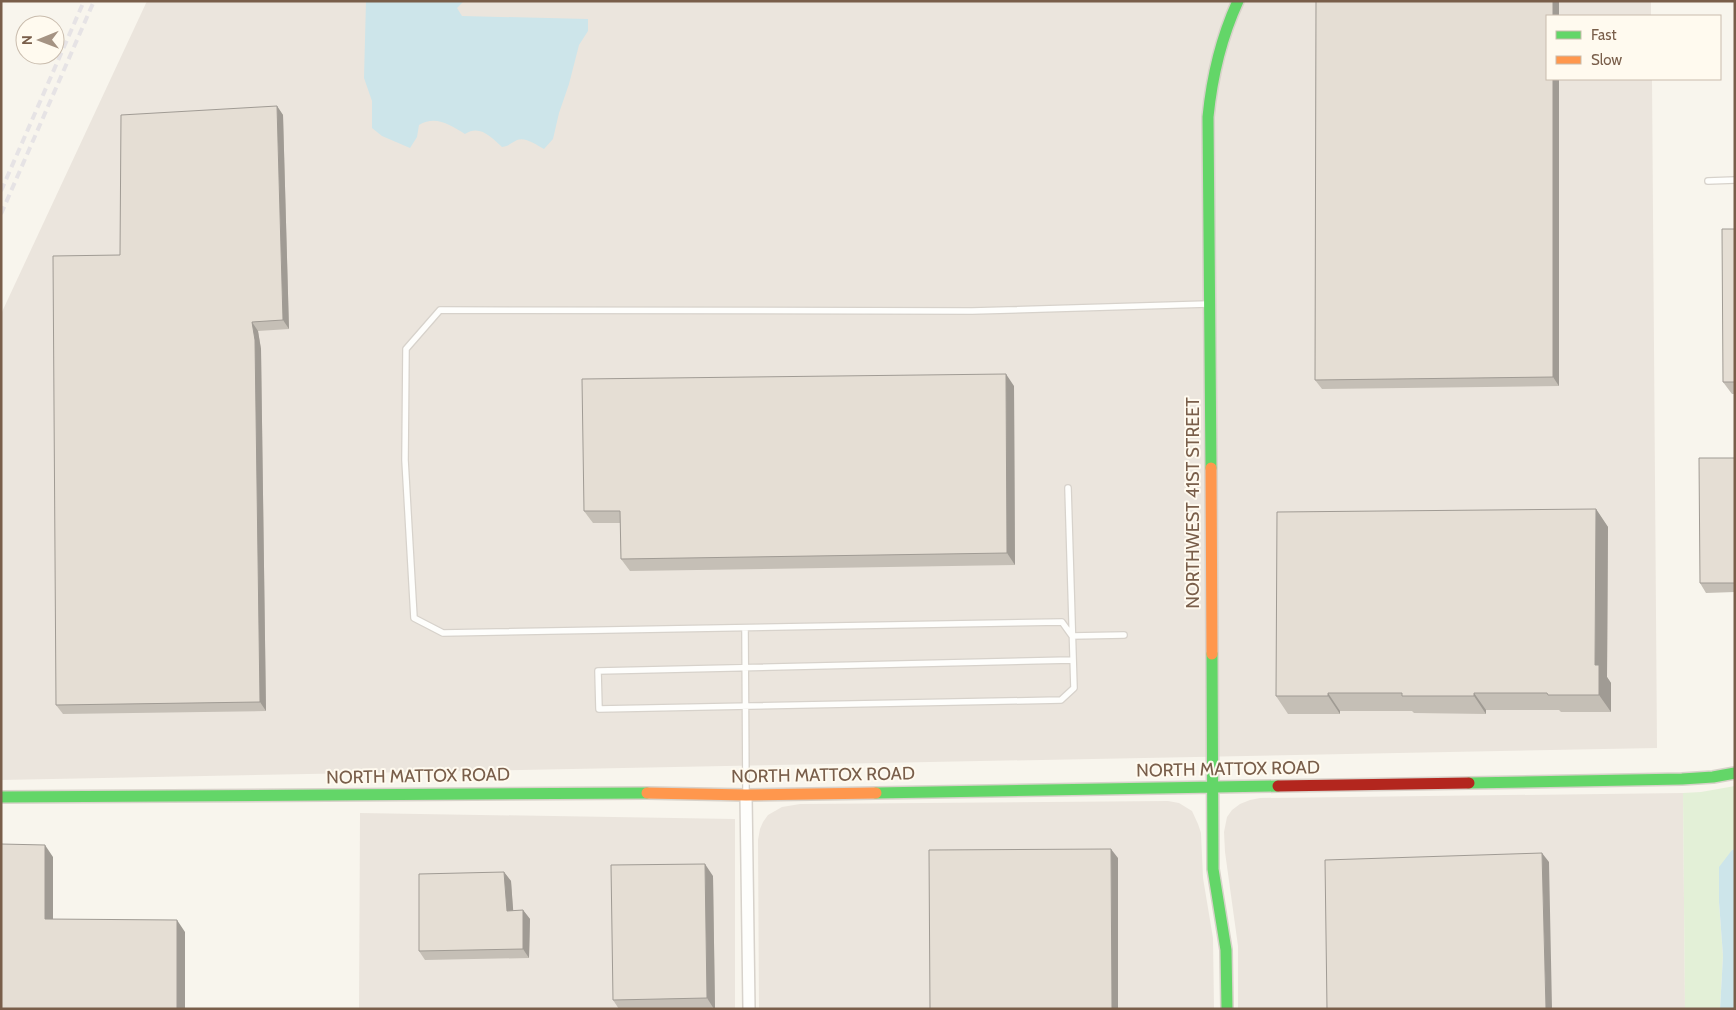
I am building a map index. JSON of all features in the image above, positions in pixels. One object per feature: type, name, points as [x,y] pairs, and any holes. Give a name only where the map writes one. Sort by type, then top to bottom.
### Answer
[{"type":"street","name":"NORTHWEST 41ST STREET","points":[[1227,1009],[1226,950],[1213,869],[1208,151],[1210,86],[1222,38],[1238,1]]},
{"type":"street","name":"NORTH MATTOX ROAD","points":[[1,797],[624,792],[746,795],[1645,780],[1713,777],[1735,773]]},
{"type":"street","points":[[746,795],[750,1009]]},
{"type":"lane","points":[[1708,181],[1735,180]]},
{"type":"lane","points":[[1072,636],[1062,622],[443,633],[414,618],[405,460],[406,348],[440,310],[972,310],[1209,304]]},
{"type":"lane","points":[[1068,488],[1074,688],[1061,700],[599,710],[598,672],[1072,660]]},
{"type":"lane","points":[[745,628],[746,795]]},
{"type":"lane","points":[[1072,636],[1124,636]]},
{"type":"shaded area","points":[[147,1],[1651,1],[1651,15],[1546,15],[1546,80],[1652,80],[1657,748],[1,780],[1,314]]},
{"type":"shaded area","points":[[1683,793],[1685,1009],[1238,1009],[1238,946],[1224,832],[1227,817],[1240,804],[1260,798]]},
{"type":"shaded area","points":[[1168,801],[1179,803],[1192,811],[1201,833],[1203,878],[1213,938],[1214,1009],[759,1009],[758,840],[760,829],[768,815],[782,807],[800,804]]},
{"type":"shaded area","points":[[360,813],[735,819],[735,1009],[359,1009]]},
{"type":"green space","points":[[1735,786],[1735,849],[1732,850],[1719,902],[1723,956],[1720,1009],[1685,1009],[1683,793]]},
{"type":"water","points":[[366,1],[464,1],[457,8],[462,16],[588,19],[588,31],[579,45],[553,139],[544,149],[520,139],[502,147],[481,131],[470,131],[465,134],[454,127],[437,121],[425,122],[419,125],[417,137],[410,148],[382,136],[372,128],[372,101],[364,78]]},
{"type":"water","points":[[1735,849],[1735,1009],[1720,1009],[1723,956],[1719,902],[1719,867],[1732,850]]},
{"type":"building","points":[[1316,1],[1553,1],[1553,15],[1546,15],[1546,80],[1553,80],[1553,377],[1315,380]]},
{"type":"building","points":[[277,106],[283,320],[252,322],[255,340],[260,702],[56,705],[53,256],[120,255],[121,115]]},
{"type":"building","points":[[1722,229],[1735,229],[1735,382],[1723,382]]},
{"type":"building","points":[[1006,374],[1007,553],[621,559],[620,511],[584,511],[582,379]]},
{"type":"building","points":[[1699,458],[1735,458],[1735,583],[1700,583]]},
{"type":"building","points":[[1596,509],[1595,665],[1599,665],[1599,695],[1474,693],[1474,696],[1402,696],[1402,693],[1328,693],[1328,696],[1276,696],[1277,512]]},
{"type":"building","points":[[1,844],[45,845],[45,919],[177,920],[177,1009],[1,1009]]},
{"type":"building","points":[[1111,849],[1112,1009],[930,1009],[929,850]]},
{"type":"building","points":[[1542,853],[1546,1009],[1327,1009],[1325,860]]},
{"type":"building","points":[[705,864],[707,998],[613,1000],[611,865]]},
{"type":"building","points":[[504,872],[507,911],[523,910],[523,949],[419,951],[419,874]]},
{"type":"railway","points":[[1,191],[84,1]]},
{"type":"railway","points":[[1,214],[94,1]]},
{"type":"traffic: fast","points":[[1211,468],[1208,117],[1218,58],[1238,1]]},
{"type":"traffic: fast","points":[[1212,654],[1213,869],[1226,950],[1227,1009]]},
{"type":"traffic: fast","points":[[1469,783],[1682,779],[1735,773]]},
{"type":"traffic: fast","points":[[876,793],[1278,786]]},
{"type":"traffic: fast","points":[[1,797],[647,793]]},
{"type":"traffic: slow","points":[[1211,468],[1212,654]]},
{"type":"traffic: slow","points":[[647,793],[746,795],[876,793]]},
{"type":"traffic: jam","points":[[1278,786],[1469,783]]}]
